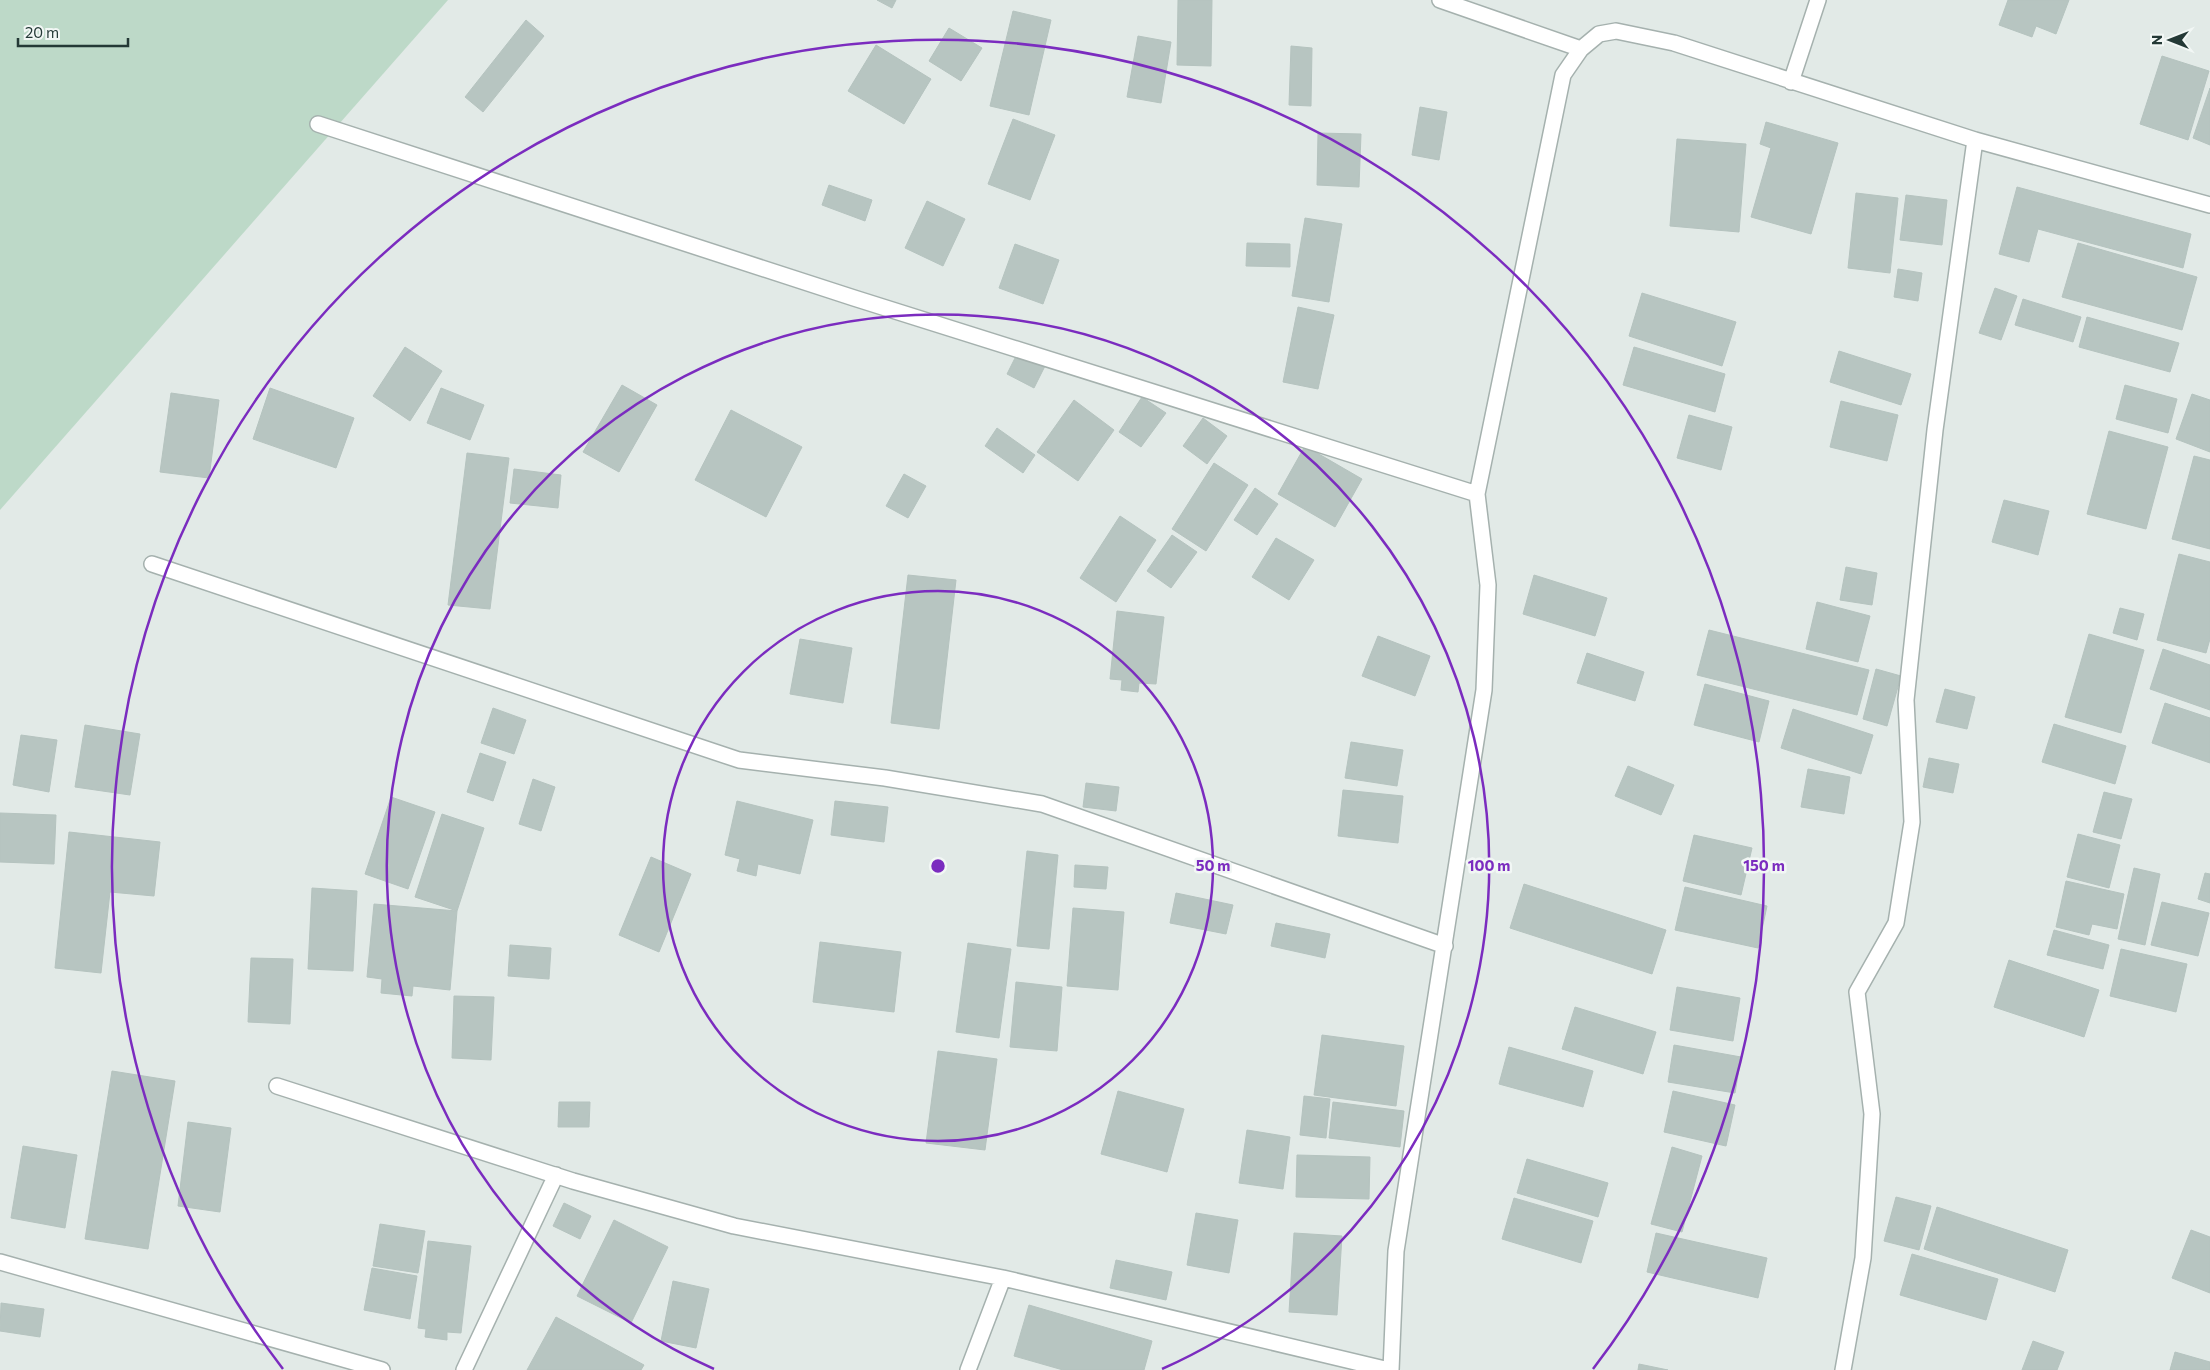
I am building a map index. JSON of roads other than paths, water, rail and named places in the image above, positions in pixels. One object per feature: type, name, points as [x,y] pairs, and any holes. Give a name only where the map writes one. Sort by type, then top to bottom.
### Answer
[{"type":"street","points":[[1440,0],[1581,49]]},
{"type":"street","points":[[1791,82],[1818,0]]},
{"type":"street","points":[[277,1086],[556,1175],[734,1226],[1003,1278],[1390,1370],[1396,1251],[1484,690],[1488,585],[1477,494],[1554,112],[1563,75],[1581,49],[1599,34],[1616,31],[1674,43],[1975,140],[2210,205]]},
{"type":"street","points":[[318,124],[854,298],[1477,494]]},
{"type":"street","points":[[1843,1370],[1863,1258],[1872,1114],[1857,992],[1896,923],[1912,822],[1906,700],[1935,430],[1975,140]]},
{"type":"street","points":[[152,564],[738,760],[885,778],[1042,804],[1445,946]]},
{"type":"street","points":[[464,1370],[556,1175]]},
{"type":"street","points":[[0,1262],[382,1370]]},
{"type":"street","points":[[968,1370],[1003,1278]]}]
